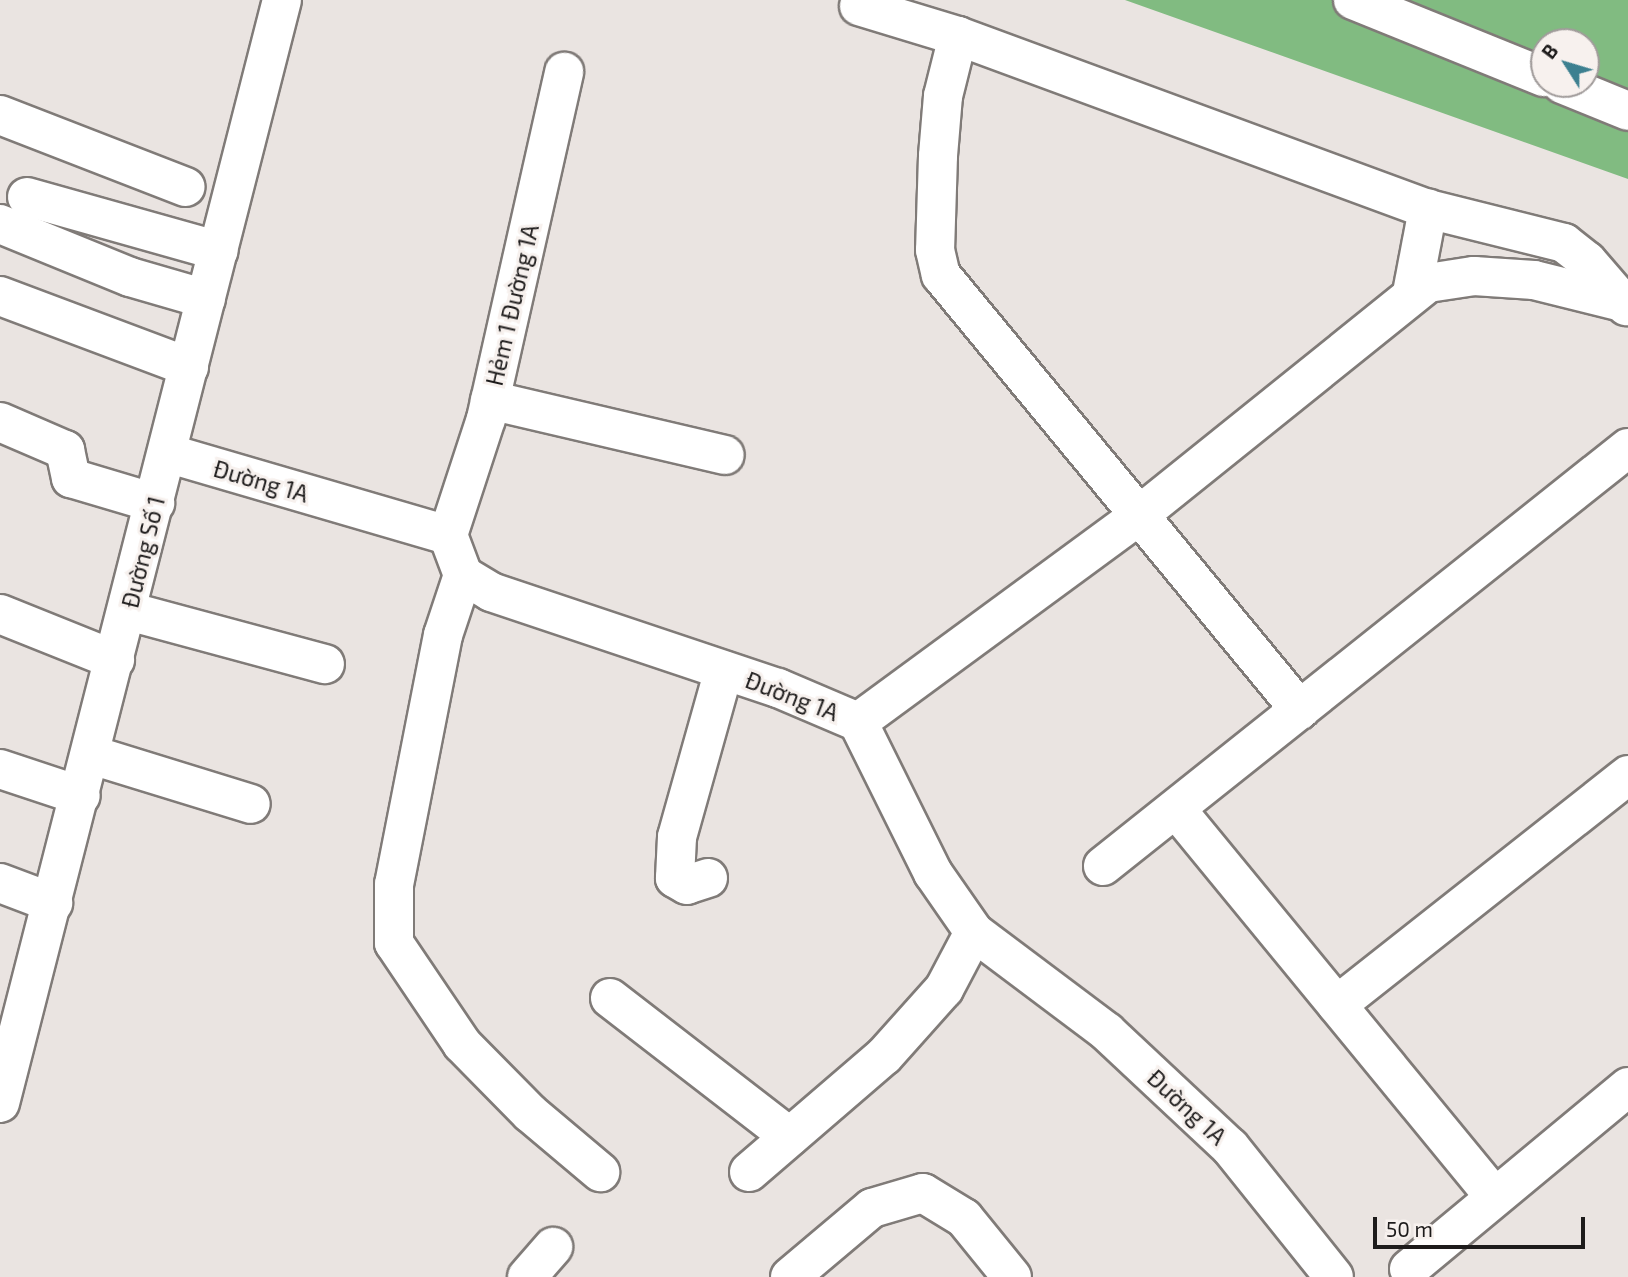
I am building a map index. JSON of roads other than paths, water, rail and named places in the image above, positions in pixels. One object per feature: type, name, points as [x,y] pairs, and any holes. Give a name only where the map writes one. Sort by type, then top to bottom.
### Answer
[{"type":"street","name":"Đường Số 1","points":[[0,1103],[92,755],[282,0]]},
{"type":"street","points":[[1353,0],[1530,71]]},
{"type":"street","points":[[859,6],[958,36],[1427,209],[1564,243],[1587,261],[1623,304]]},
{"type":"street","points":[[958,36],[943,96],[938,156],[935,250],[941,275],[1300,710]]},
{"type":"street","name":"Hẻm 1 Đường 1A","points":[[448,535],[490,400],[564,72]]},
{"type":"street","points":[[1596,98],[1628,111]]},
{"type":"street","points":[[0,115],[186,187]]},
{"type":"street","points":[[27,197],[219,251]]},
{"type":"street","points":[[1412,293],[1427,209]]},
{"type":"street","points":[[0,223],[130,277],[206,299]]},
{"type":"street","points":[[858,722],[1138,516],[1412,293],[1428,283],[1474,276],[1534,280],[1623,304]]},
{"type":"street","points":[[0,296],[189,367]]},
{"type":"street","points":[[490,400],[725,455]]},
{"type":"street","points":[[0,422],[65,450],[71,478],[155,503]]},
{"type":"street","points":[[1103,866],[1628,448]]},
{"type":"street","name":"Đường 1A","points":[[166,453],[448,535]]},
{"type":"street","points":[[448,535],[463,575],[443,635],[394,884],[394,943],[462,1044],[530,1112],[600,1172]]},
{"type":"street","name":"Đường 1A","points":[[463,575],[491,592],[724,670],[858,722],[933,873],[974,932],[1107,1032],[1230,1147],[1334,1277]]},
{"type":"street","points":[[128,611],[326,664]]},
{"type":"street","points":[[0,614],[116,660]]},
{"type":"street","points":[[708,878],[687,885],[675,878],[677,837],[724,670]]},
{"type":"street","points":[[92,755],[251,804]]},
{"type":"street","points":[[0,769],[81,796]]},
{"type":"street","points":[[1337,1004],[1628,775]]},
{"type":"street","points":[[1176,809],[1493,1195]]},
{"type":"street","points":[[0,883],[53,903]]},
{"type":"street","points":[[749,1172],[884,1056],[944,989],[974,932]]},
{"type":"street","points":[[610,998],[790,1137]]},
{"type":"street","points":[[1409,1269],[1493,1195],[1628,1087]]},
{"type":"street","points":[[790,1277],[872,1208],[923,1193],[964,1219],[1012,1277]]},
{"type":"street","points":[[527,1277],[553,1247]]}]
